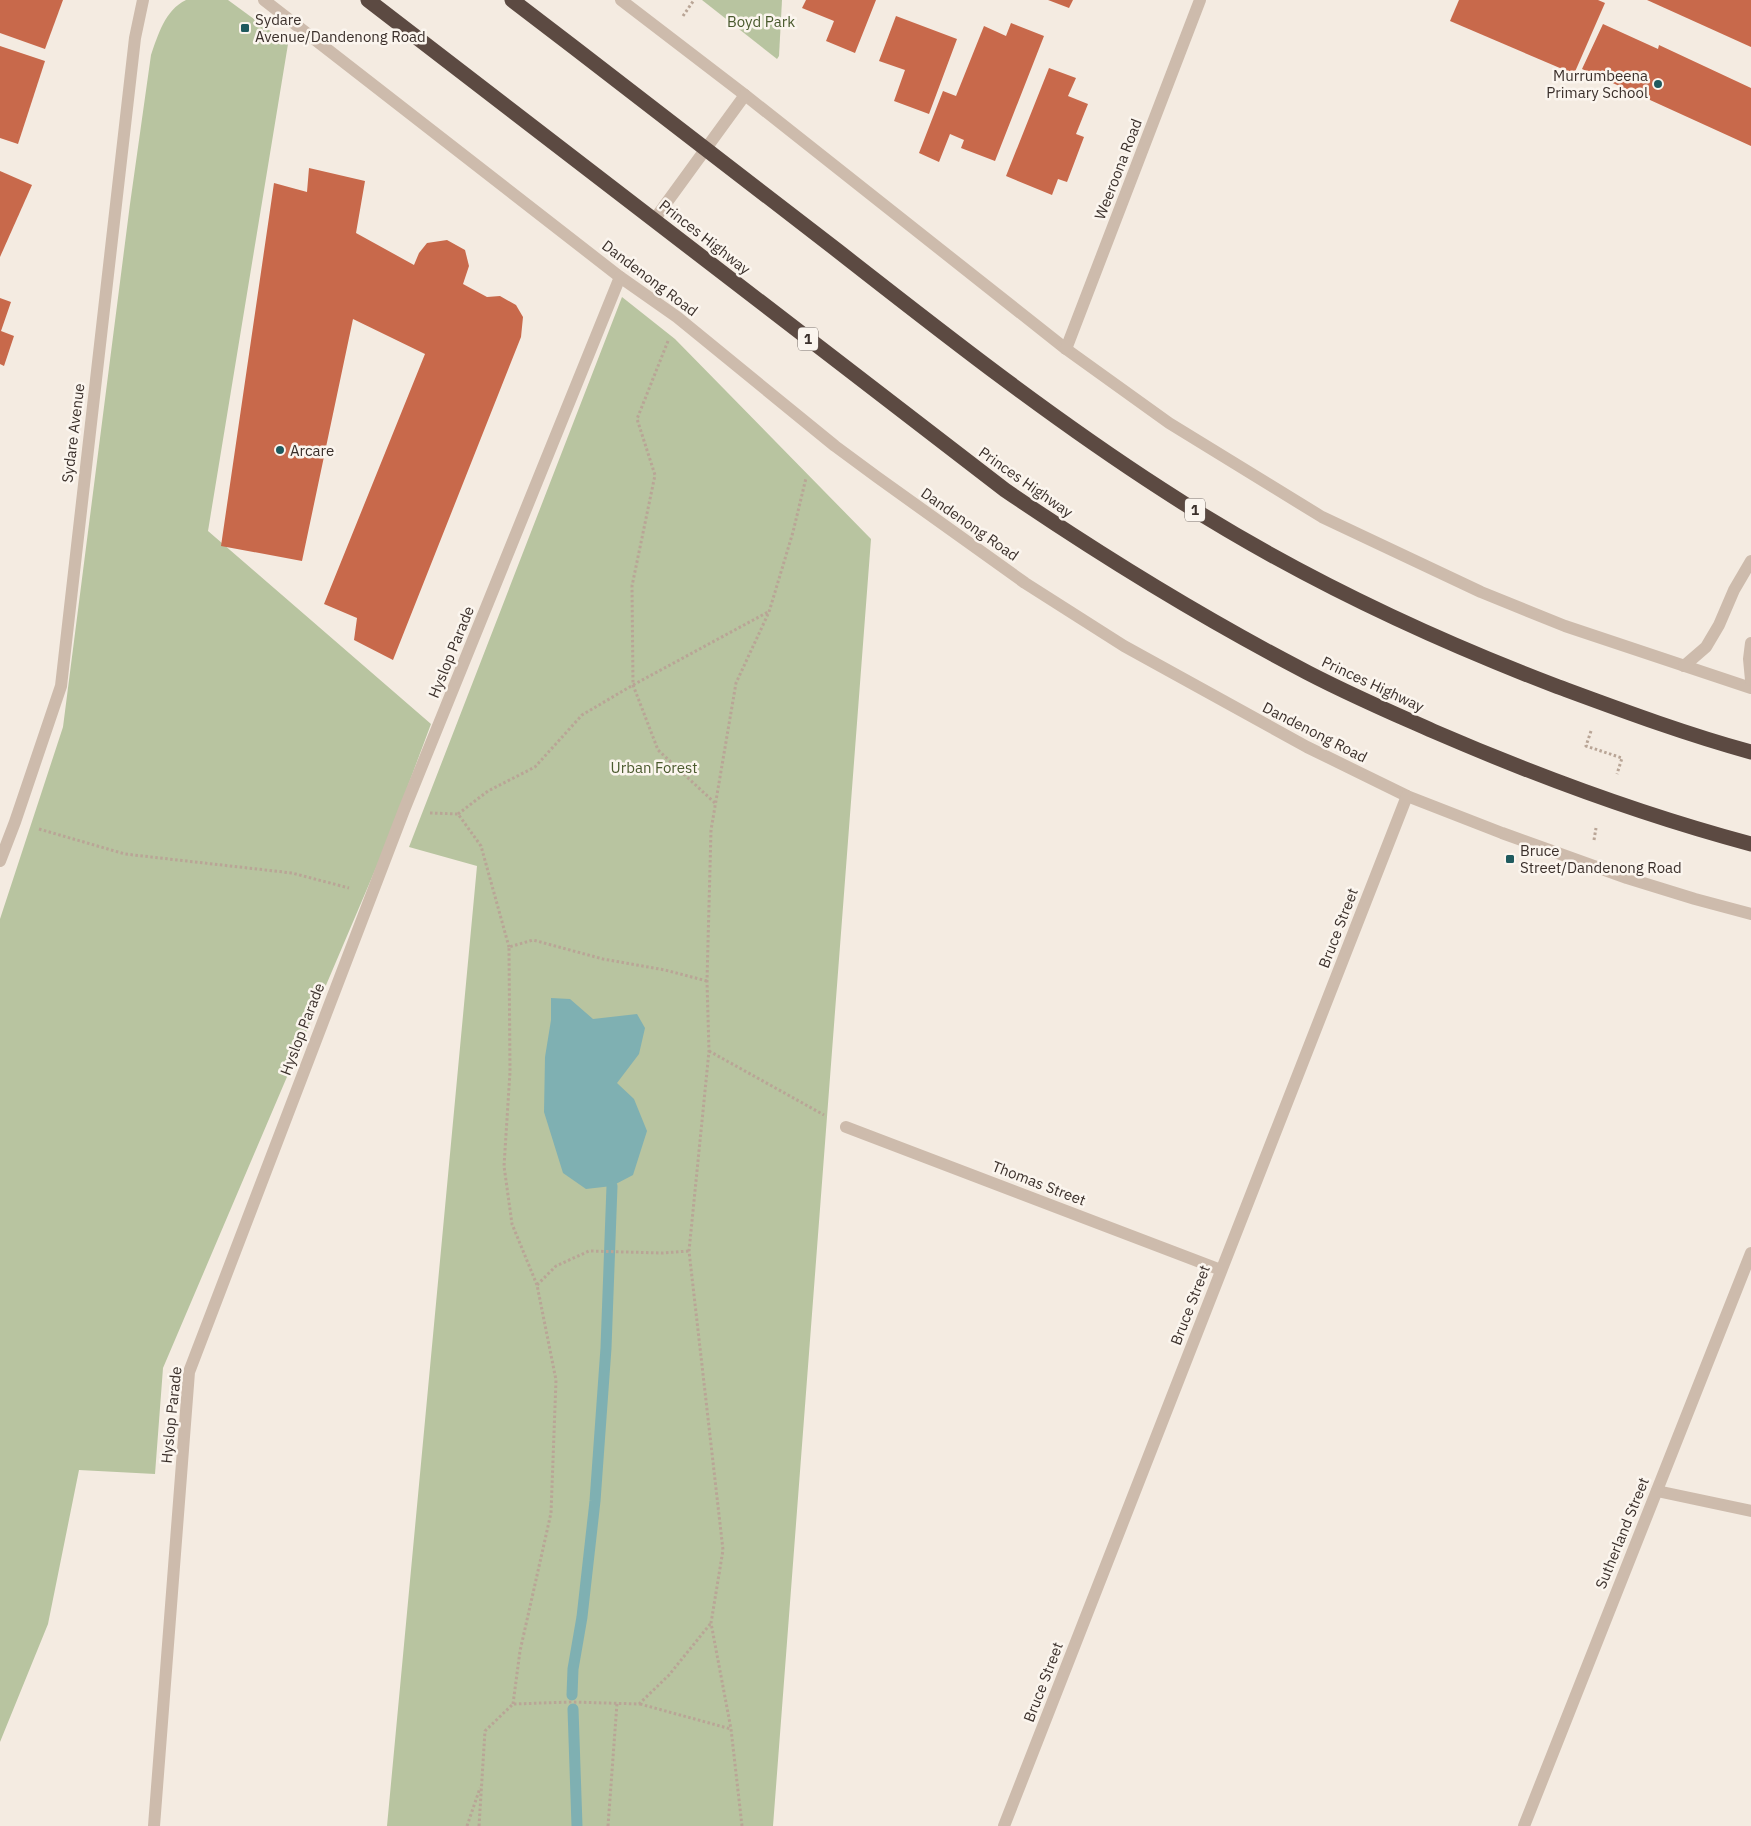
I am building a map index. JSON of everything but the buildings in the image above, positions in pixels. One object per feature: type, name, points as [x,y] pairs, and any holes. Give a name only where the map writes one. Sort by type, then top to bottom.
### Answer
[{"type":"highway","name":"Princes Highway","points":[[368,0],[1005,490],[1084,543],[1180,603],[1298,668],[1509,764],[1650,815],[1751,844]]},
{"type":"highway","name":"1","points":[[512,0],[1004,378],[1116,458],[1215,521],[1283,560],[1385,613],[1472,653],[1602,704],[1751,752]]},
{"type":"street","name":"Sydare Avenue","points":[[0,861],[61,686],[135,38],[142,0]]},
{"type":"street","name":"Dandenong Road","points":[[264,0],[620,277],[678,317],[835,446],[1025,583],[1124,646],[1244,713],[1407,796],[1627,878],[1751,914]]},
{"type":"street","points":[[621,0],[745,95],[1066,349],[1169,423],[1322,517],[1481,592],[1565,626],[1751,688]]},
{"type":"street","name":"Weeroona Road","points":[[1066,349],[1200,0]]},
{"type":"street","points":[[654,220],[745,95]]},
{"type":"street","name":"Hyslop Parade","points":[[154,1826],[189,1372],[404,810],[620,277]]},
{"type":"street","points":[[1684,666],[1706,647],[1719,625],[1734,590],[1751,561]]},
{"type":"street","points":[[1751,643],[1748,659],[1751,680]]},
{"type":"street","name":"Bruce Street","points":[[1004,1826],[1407,796]]},
{"type":"street","name":"Thomas Street","points":[[846,1127],[1221,1270]]},
{"type":"street","name":"Sutherland Street","points":[[1524,1826],[1751,1253]]},
{"type":"street","points":[[1656,1491],[1751,1511]]},
{"type":"path","points":[[678,317],[637,419],[655,475],[632,586],[633,685],[658,750],[716,804]]},
{"type":"path","points":[[742,1826],[731,1729],[711,1623],[722,1550],[689,1251],[709,1051],[707,981],[711,830],[736,684],[769,612],[793,532],[806,478]]},
{"type":"path","points":[[404,810],[458,814],[488,791],[535,768],[582,715],[633,685],[769,612]]},
{"type":"path","points":[[1591,731],[1586,746],[1622,758],[1617,774]]},
{"type":"path","points":[[458,814],[481,846],[509,947],[510,1072],[504,1166],[512,1224],[537,1285],[556,1380],[551,1513],[520,1651],[512,1704],[485,1731],[479,1826]]},
{"type":"path","points":[[15,822],[125,854],[292,873],[371,894]]},
{"type":"path","points":[[1594,844],[1596,828]]},
{"type":"path","points":[[509,947],[533,940],[602,959],[665,970],[707,981]]},
{"type":"path","points":[[709,1051],[846,1127]]},
{"type":"path","points":[[537,1285],[556,1266],[589,1251],[662,1253],[689,1251]]},
{"type":"path","points":[[639,1704],[669,1675],[711,1623]]},
{"type":"path","points":[[608,1826],[617,1703]]},
{"type":"path","points":[[512,1704],[639,1704],[731,1729]]},
{"type":"path","points":[[467,1826],[482,1783]]},
{"type":"green space","points":[[186,0],[228,0],[288,44],[208,531],[431,724],[387,842],[163,1368],[155,1474],[79,1470],[48,1624],[0,1742],[0,919],[63,727],[151,55],[163,24],[173,10]]},
{"type":"green space","name":"Boyd Park","points":[[702,0],[782,0],[779,56],[777,59]]},
{"type":"green space","name":"Urban Forest","points":[[622,297],[675,339],[871,539],[773,1826],[387,1826],[477,866],[409,847]]},
{"type":"water","points":[[551,998],[570,999],[593,1019],[637,1014],[645,1028],[639,1054],[617,1083],[634,1099],[647,1131],[633,1175],[612,1186],[586,1189],[563,1173],[544,1112],[545,1057],[551,1020]]},
{"type":"waterway","points":[[572,1695],[573,1669],[582,1617],[595,1501],[606,1348],[612,1186]]},
{"type":"waterway","points":[[573,1709],[577,1826]]},
{"type":"place","name":"Sydare Avenue/Dandenong Road","points":[[245,28]]},
{"type":"place","name":"Murrumbeena Primary School","points":[[1658,84]]},
{"type":"place","name":"Arcare","points":[[280,450]]},
{"type":"place","name":"Bruce Street/Dandenong Road","points":[[1510,859]]}]
